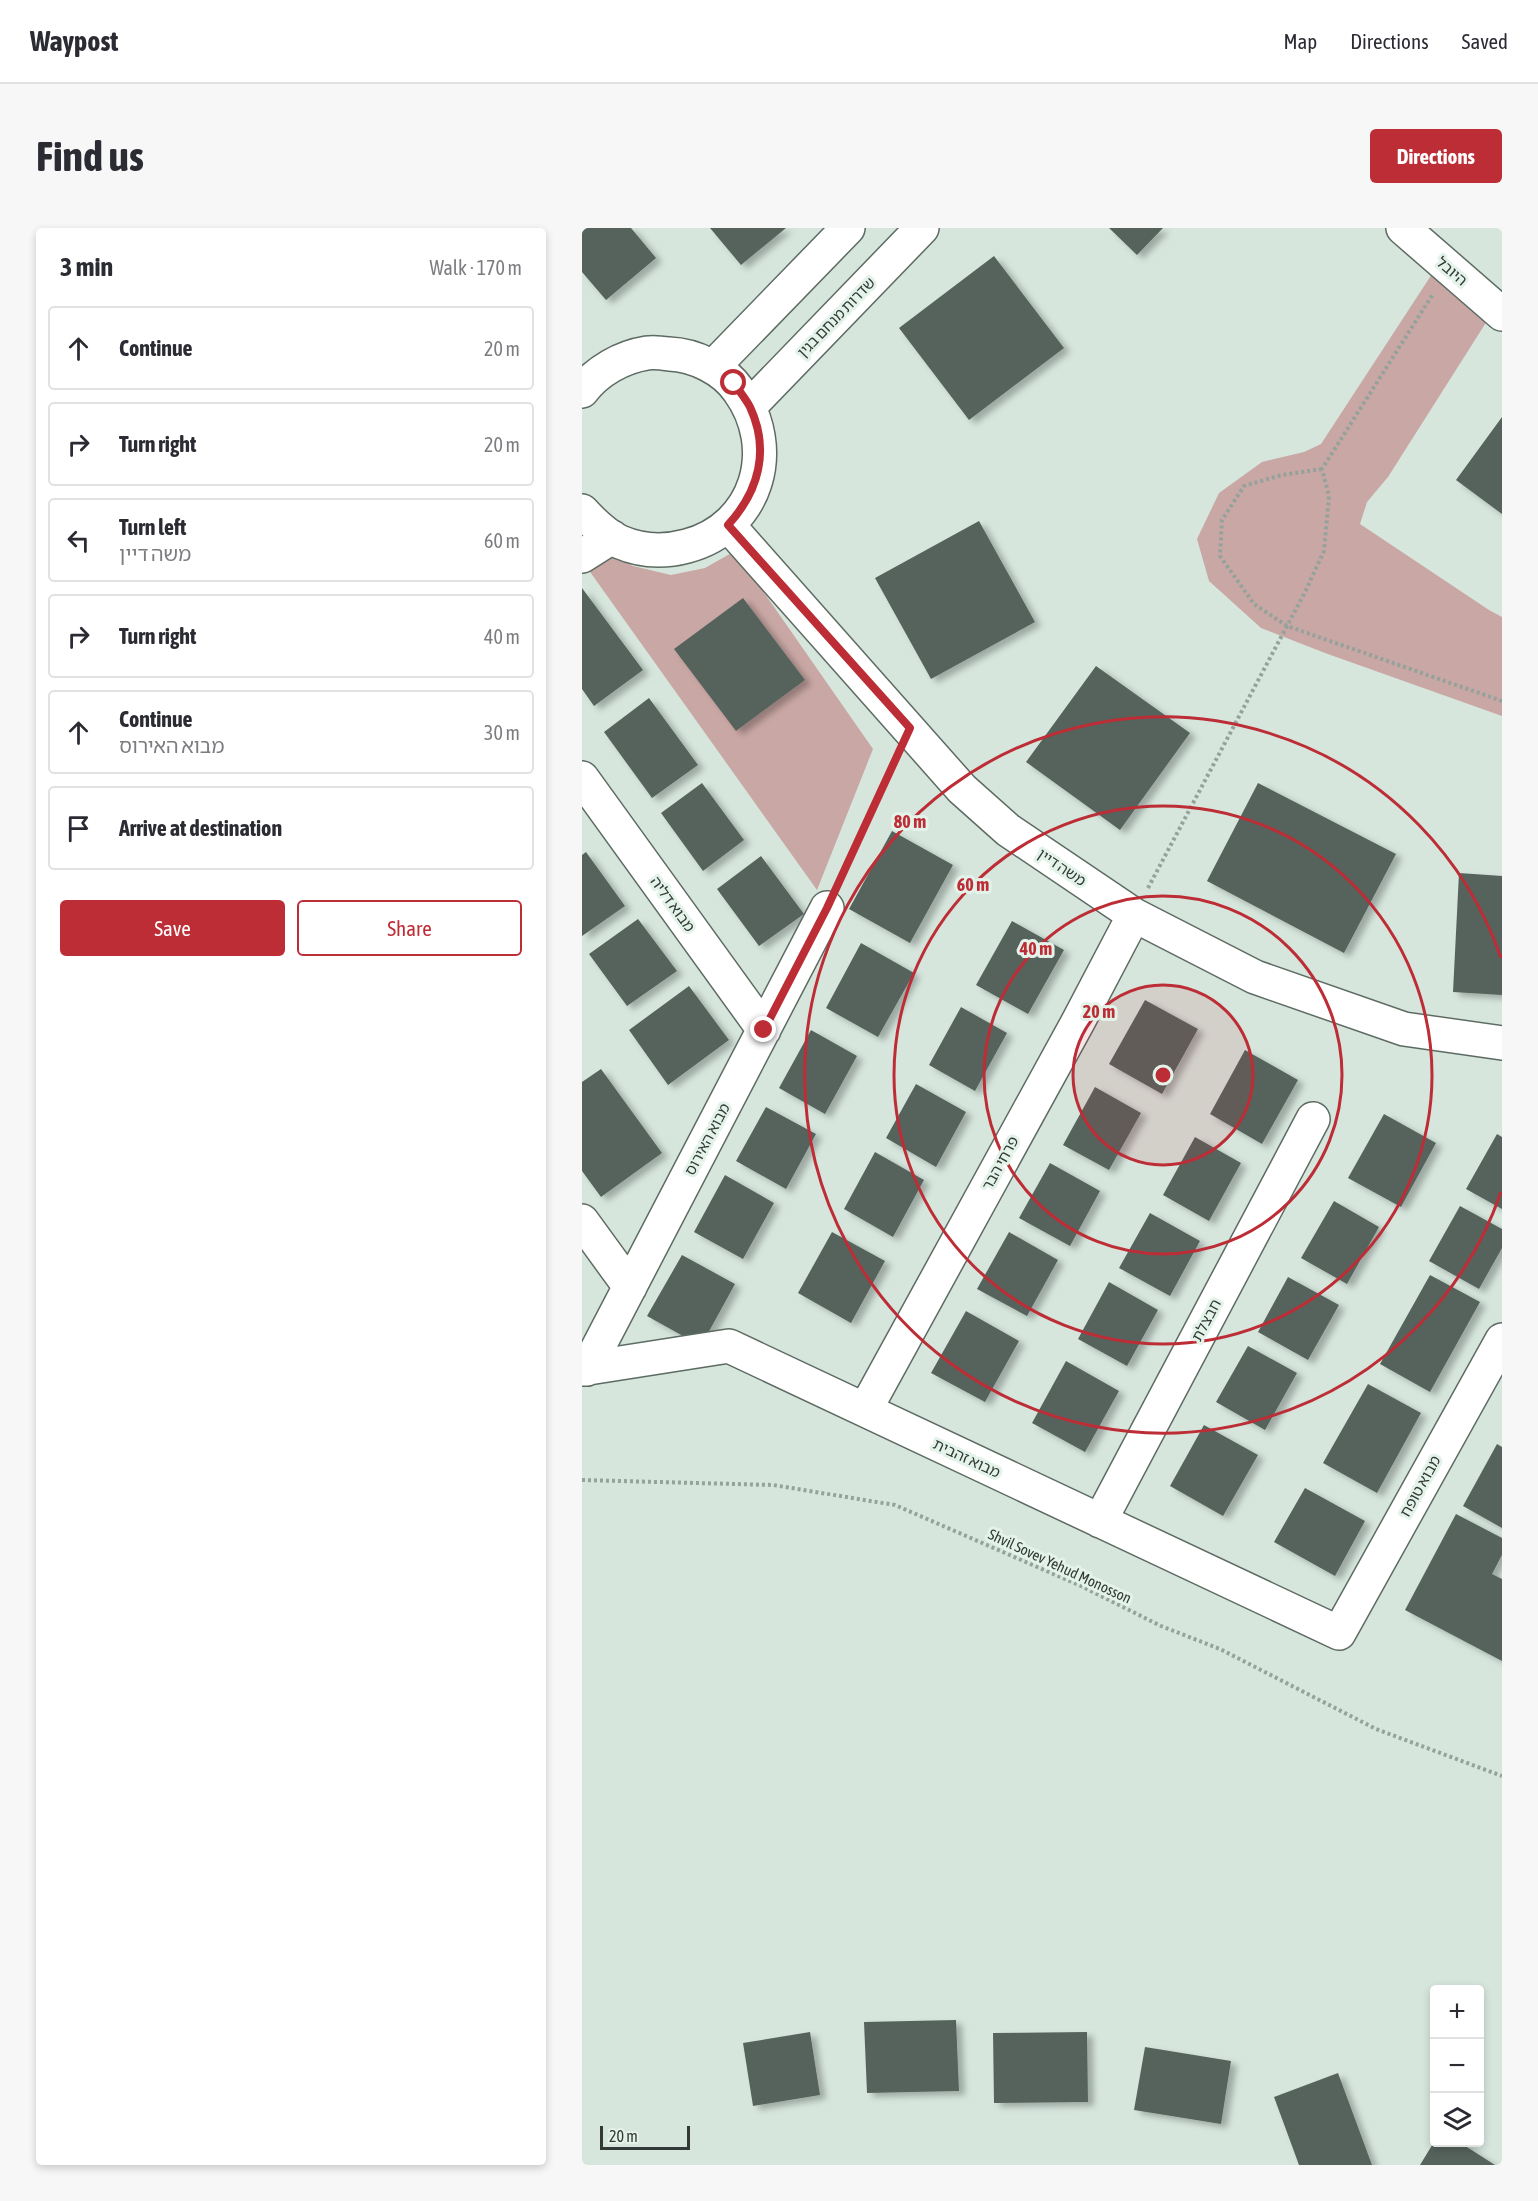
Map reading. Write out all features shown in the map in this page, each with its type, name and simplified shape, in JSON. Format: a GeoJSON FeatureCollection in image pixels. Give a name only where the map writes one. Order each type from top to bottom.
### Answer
{"type":"FeatureCollection","features":[{"type":"Feature","properties":{"kind":"street"},"geometry":{"type":"LineString","coordinates":[[712,367],[848,228]]}},
{"type":"Feature","properties":{"kind":"street","name":"שדרות מנחם בגין"},"geometry":{"type":"LineString","coordinates":[[750,406],[922,228]]}},
{"type":"Feature","properties":{"kind":"street","name":"היובל"},"geometry":{"type":"LineString","coordinates":[[1403,228],[1502,314]]}},
{"type":"Feature","properties":{"kind":"street"},"geometry":{"type":"LineString","coordinates":[[582,511],[597,527],[620,542],[646,550],[673,550],[700,543],[728,525],[742,509],[755,485],[760,459],[759,432],[750,406],[734,383],[712,367],[681,354],[647,352],[615,363],[584,383]]}},
{"type":"Feature","properties":{"kind":"street","name":"משה דיין"},"geometry":{"type":"LineString","coordinates":[[728,525],[962,789],[1008,830],[1134,915],[1255,977],[1404,1029],[1502,1043]]}},
{"type":"Feature","properties":{"kind":"street"},"geometry":{"type":"LineString","coordinates":[[582,556],[612,537]]}},
{"type":"Feature","properties":{"kind":"street","name":"מבוא דליה"},"geometry":{"type":"LineString","coordinates":[[582,778],[764,1030]]}},
{"type":"Feature","properties":{"kind":"street","name":"מבוא האירוס"},"geometry":{"type":"LineString","coordinates":[[585,1369],[827,908]]}},
{"type":"Feature","properties":{"kind":"street","name":"פרחי הבר"},"geometry":{"type":"LineString","coordinates":[[865,1410],[1134,915]]}},
{"type":"Feature","properties":{"kind":"street","name":"חבצלת"},"geometry":{"type":"LineString","coordinates":[[1100,1521],[1313,1119]]}},
{"type":"Feature","properties":{"kind":"street"},"geometry":{"type":"LineString","coordinates":[[582,1221],[630,1287]]}},
{"type":"Feature","properties":{"kind":"street","name":"מבוא טופח"},"geometry":{"type":"LineString","coordinates":[[1339,1633],[1502,1340]]}},
{"type":"Feature","properties":{"kind":"street","name":"מבוא זהבית"},"geometry":{"type":"LineString","coordinates":[[585,1369],[729,1346],[1339,1633]]}},
{"type":"Feature","properties":{"kind":"path"},"geometry":{"type":"LineString","coordinates":[[1134,915],[1287,626],[1324,551],[1329,496],[1322,469],[1449,268]]}},
{"type":"Feature","properties":{"kind":"path"},"geometry":{"type":"LineString","coordinates":[[1322,469],[1282,475],[1244,486],[1222,520],[1220,556],[1254,604],[1287,626],[1502,701]]}},
{"type":"Feature","properties":{"kind":"path"},"geometry":{"type":"LineString","coordinates":[[827,908],[910,728]]}},
{"type":"Feature","properties":{"kind":"path","name":"Shvil Sovev Yehud Monosson"},"geometry":{"type":"LineString","coordinates":[[582,1480],[773,1485],[896,1505],[1081,1586],[1161,1626],[1220,1650],[1376,1729],[1502,1776]]}},
{"type":"Feature","properties":{"kind":"shaded area"},"geometry":{"type":"Polygon","coordinates":[[[1432,274],[1487,321],[1388,477],[1367,502],[1360,524],[1502,617],[1502,716],[1261,628],[1209,581],[1197,539],[1219,493],[1262,462],[1304,452],[1321,444],[1432,274]]]}},
{"type":"Feature","properties":{"kind":"shaded area"},"geometry":{"type":"Polygon","coordinates":[[[602,547],[633,566],[671,575],[705,568],[735,551],[873,749],[817,890],[583,562],[602,547]]]}},
{"type":"Feature","properties":{"kind":"building"},"geometry":{"type":"Polygon","coordinates":[[[586,228],[631,228],[656,258],[606,300],[582,272],[582,232],[586,228]]]}},
{"type":"Feature","properties":{"kind":"building"},"geometry":{"type":"Polygon","coordinates":[[[710,228],[786,228],[741,265],[710,228]]]}},
{"type":"Feature","properties":{"kind":"building"},"geometry":{"type":"Polygon","coordinates":[[[1109,228],[1163,228],[1137,255],[1109,228]]]}},
{"type":"Feature","properties":{"kind":"building"},"geometry":{"type":"Polygon","coordinates":[[[994,256],[1064,348],[969,420],[899,328],[994,256]]]}},
{"type":"Feature","properties":{"kind":"building"},"geometry":{"type":"Polygon","coordinates":[[[1502,417],[1502,514],[1456,480],[1502,417]]]}},
{"type":"Feature","properties":{"kind":"building"},"geometry":{"type":"Polygon","coordinates":[[[979,521],[1035,622],[931,679],[875,578],[979,521]]]}},
{"type":"Feature","properties":{"kind":"building"},"geometry":{"type":"Polygon","coordinates":[[[582,588],[643,670],[594,706],[582,689],[582,588]]]}},
{"type":"Feature","properties":{"kind":"building"},"geometry":{"type":"Polygon","coordinates":[[[743,598],[805,680],[736,731],[674,649],[743,598]]]}},
{"type":"Feature","properties":{"kind":"building"},"geometry":{"type":"Polygon","coordinates":[[[1096,666],[1190,733],[1120,830],[1026,762],[1096,666]]]}},
{"type":"Feature","properties":{"kind":"building"},"geometry":{"type":"Polygon","coordinates":[[[649,698],[698,765],[652,798],[604,732],[649,698]]]}},
{"type":"Feature","properties":{"kind":"building"},"geometry":{"type":"Polygon","coordinates":[[[702,783],[744,840],[703,871],[661,813],[702,783]]]}},
{"type":"Feature","properties":{"kind":"building"},"geometry":{"type":"Polygon","coordinates":[[[1258,783],[1396,854],[1344,953],[1207,881],[1258,783]]]}},
{"type":"Feature","properties":{"kind":"building"},"geometry":{"type":"Polygon","coordinates":[[[892,831],[953,865],[910,943],[849,909],[892,831]]]}},
{"type":"Feature","properties":{"kind":"building"},"geometry":{"type":"Polygon","coordinates":[[[586,852],[625,906],[582,936],[582,855],[586,852]]]}},
{"type":"Feature","properties":{"kind":"building"},"geometry":{"type":"Polygon","coordinates":[[[761,856],[804,914],[759,946],[717,889],[761,856]]]}},
{"type":"Feature","properties":{"kind":"building"},"geometry":{"type":"Polygon","coordinates":[[[1459,873],[1502,876],[1502,995],[1453,992],[1459,873]]]}},
{"type":"Feature","properties":{"kind":"building"},"geometry":{"type":"Polygon","coordinates":[[[638,919],[677,971],[627,1006],[589,954],[638,919]]]}},
{"type":"Feature","properties":{"kind":"building"},"geometry":{"type":"Polygon","coordinates":[[[1012,921],[1064,950],[1028,1014],[976,985],[1012,921]]]}},
{"type":"Feature","properties":{"kind":"building"},"geometry":{"type":"Polygon","coordinates":[[[861,943],[914,973],[878,1037],[826,1008],[861,943]]]}},
{"type":"Feature","properties":{"kind":"building"},"geometry":{"type":"Polygon","coordinates":[[[689,986],[729,1040],[668,1085],[629,1030],[689,986]]]}},
{"type":"Feature","properties":{"kind":"building"},"geometry":{"type":"Polygon","coordinates":[[[1145,1000],[1198,1029],[1162,1094],[1109,1064],[1145,1000]]]}},
{"type":"Feature","properties":{"kind":"building"},"geometry":{"type":"Polygon","coordinates":[[[961,1007],[1007,1033],[975,1091],[929,1065],[961,1007]]]}},
{"type":"Feature","properties":{"kind":"building"},"geometry":{"type":"Polygon","coordinates":[[[811,1030],[857,1056],[825,1114],[779,1088],[811,1030]]]}},
{"type":"Feature","properties":{"kind":"building"},"geometry":{"type":"Polygon","coordinates":[[[1245,1050],[1298,1080],[1262,1144],[1210,1114],[1245,1050]]]}},
{"type":"Feature","properties":{"kind":"building"},"geometry":{"type":"Polygon","coordinates":[[[601,1069],[662,1153],[601,1197],[582,1171],[582,1082],[601,1069]]]}},
{"type":"Feature","properties":{"kind":"building"},"geometry":{"type":"Polygon","coordinates":[[[916,1084],[966,1112],[936,1167],[886,1138],[916,1084]]]}},
{"type":"Feature","properties":{"kind":"building"},"geometry":{"type":"Polygon","coordinates":[[[1095,1087],[1141,1113],[1109,1170],[1063,1145],[1095,1087]]]}},
{"type":"Feature","properties":{"kind":"building"},"geometry":{"type":"Polygon","coordinates":[[[766,1107],[816,1134],[786,1189],[736,1161],[766,1107]]]}},
{"type":"Feature","properties":{"kind":"building"},"geometry":{"type":"Polygon","coordinates":[[[1384,1114],[1436,1143],[1401,1207],[1348,1178],[1384,1114]]]}},
{"type":"Feature","properties":{"kind":"building"},"geometry":{"type":"Polygon","coordinates":[[[1497,1134],[1502,1137],[1502,1209],[1466,1189],[1497,1134]]]}},
{"type":"Feature","properties":{"kind":"building"},"geometry":{"type":"Polygon","coordinates":[[[1195,1137],[1241,1163],[1209,1221],[1163,1195],[1195,1137]]]}},
{"type":"Feature","properties":{"kind":"building"},"geometry":{"type":"Polygon","coordinates":[[[875,1152],[924,1180],[893,1237],[844,1209],[875,1152]]]}},
{"type":"Feature","properties":{"kind":"building"},"geometry":{"type":"Polygon","coordinates":[[[1050,1163],[1100,1191],[1070,1246],[1019,1218],[1050,1163]]]}},
{"type":"Feature","properties":{"kind":"building"},"geometry":{"type":"Polygon","coordinates":[[[725,1175],[774,1203],[743,1259],[694,1232],[725,1175]]]}},
{"type":"Feature","properties":{"kind":"building"},"geometry":{"type":"Polygon","coordinates":[[[1334,1201],[1379,1227],[1347,1284],[1301,1258],[1334,1201]]]}},
{"type":"Feature","properties":{"kind":"building"},"geometry":{"type":"Polygon","coordinates":[[[1460,1206],[1502,1229],[1502,1248],[1479,1289],[1429,1261],[1460,1206]]]}},
{"type":"Feature","properties":{"kind":"building"},"geometry":{"type":"Polygon","coordinates":[[[1150,1213],[1200,1241],[1170,1296],[1119,1268],[1150,1213]]]}},
{"type":"Feature","properties":{"kind":"building"},"geometry":{"type":"Polygon","coordinates":[[[832,1232],[885,1261],[851,1323],[798,1293],[832,1232]]]}},
{"type":"Feature","properties":{"kind":"building"},"geometry":{"type":"Polygon","coordinates":[[[1009,1232],[1058,1260],[1027,1316],[977,1289],[1009,1232]]]}},
{"type":"Feature","properties":{"kind":"building"},"geometry":{"type":"Polygon","coordinates":[[[682,1255],[735,1284],[701,1346],[647,1316],[682,1255]]]}},
{"type":"Feature","properties":{"kind":"building"},"geometry":{"type":"Polygon","coordinates":[[[1430,1275],[1480,1302],[1430,1392],[1380,1364],[1430,1275]]]}},
{"type":"Feature","properties":{"kind":"building"},"geometry":{"type":"Polygon","coordinates":[[[1288,1277],[1339,1305],[1308,1360],[1258,1332],[1288,1277]]]}},
{"type":"Feature","properties":{"kind":"building"},"geometry":{"type":"Polygon","coordinates":[[[1109,1282],[1158,1310],[1127,1366],[1078,1339],[1109,1282]]]}},
{"type":"Feature","properties":{"kind":"building"},"geometry":{"type":"Polygon","coordinates":[[[966,1311],[1019,1341],[985,1402],[931,1373],[966,1311]]]}},
{"type":"Feature","properties":{"kind":"building"},"geometry":{"type":"Polygon","coordinates":[[[1248,1346],[1297,1373],[1265,1430],[1216,1402],[1248,1346]]]}},
{"type":"Feature","properties":{"kind":"building"},"geometry":{"type":"Polygon","coordinates":[[[1066,1361],[1119,1391],[1085,1452],[1032,1423],[1066,1361]]]}},
{"type":"Feature","properties":{"kind":"building"},"geometry":{"type":"Polygon","coordinates":[[[1368,1384],[1421,1413],[1377,1493],[1323,1463],[1368,1384]]]}},
{"type":"Feature","properties":{"kind":"building"},"geometry":{"type":"Polygon","coordinates":[[[1204,1425],[1258,1455],[1223,1516],[1170,1486],[1204,1425]]]}},
{"type":"Feature","properties":{"kind":"building"},"geometry":{"type":"Polygon","coordinates":[[[1497,1444],[1502,1447],[1502,1528],[1463,1506],[1497,1444]]]}},
{"type":"Feature","properties":{"kind":"building"},"geometry":{"type":"Polygon","coordinates":[[[1305,1488],[1365,1521],[1335,1576],[1274,1542],[1305,1488]]]}},
{"type":"Feature","properties":{"kind":"building"},"geometry":{"type":"Polygon","coordinates":[[[1456,1514],[1502,1538],[1502,1555],[1492,1574],[1502,1579],[1502,1661],[1405,1610],[1456,1514]]]}},
{"type":"Feature","properties":{"kind":"building"},"geometry":{"type":"Polygon","coordinates":[[[956,2020],[959,2091],[867,2093],[864,2022],[956,2020]]]}},
{"type":"Feature","properties":{"kind":"building"},"geometry":{"type":"Polygon","coordinates":[[[810,2032],[820,2095],[753,2106],[743,2043],[810,2032]]]}},
{"type":"Feature","properties":{"kind":"building"},"geometry":{"type":"Polygon","coordinates":[[[1087,2032],[1088,2102],[994,2103],[993,2033],[1087,2032]]]}},
{"type":"Feature","properties":{"kind":"building"},"geometry":{"type":"Polygon","coordinates":[[[1145,2047],[1231,2061],[1221,2124],[1134,2110],[1145,2047]]]}},
{"type":"Feature","properties":{"kind":"building"},"geometry":{"type":"Polygon","coordinates":[[[1338,2073],[1372,2165],[1299,2165],[1274,2097],[1338,2073]]]}},
{"type":"Feature","properties":{"kind":"building"},"geometry":{"type":"Polygon","coordinates":[[[1431,2147],[1467,2147],[1495,2165],[1420,2165],[1431,2147]]]}},
{"type":"Feature","properties":{"kind":"route"},"geometry":{"type":"LineString","coordinates":[[734,383],[750,406],[759,432],[760,459],[755,485],[742,509],[728,525],[910,728],[827,908],[764,1030]]}}]}
